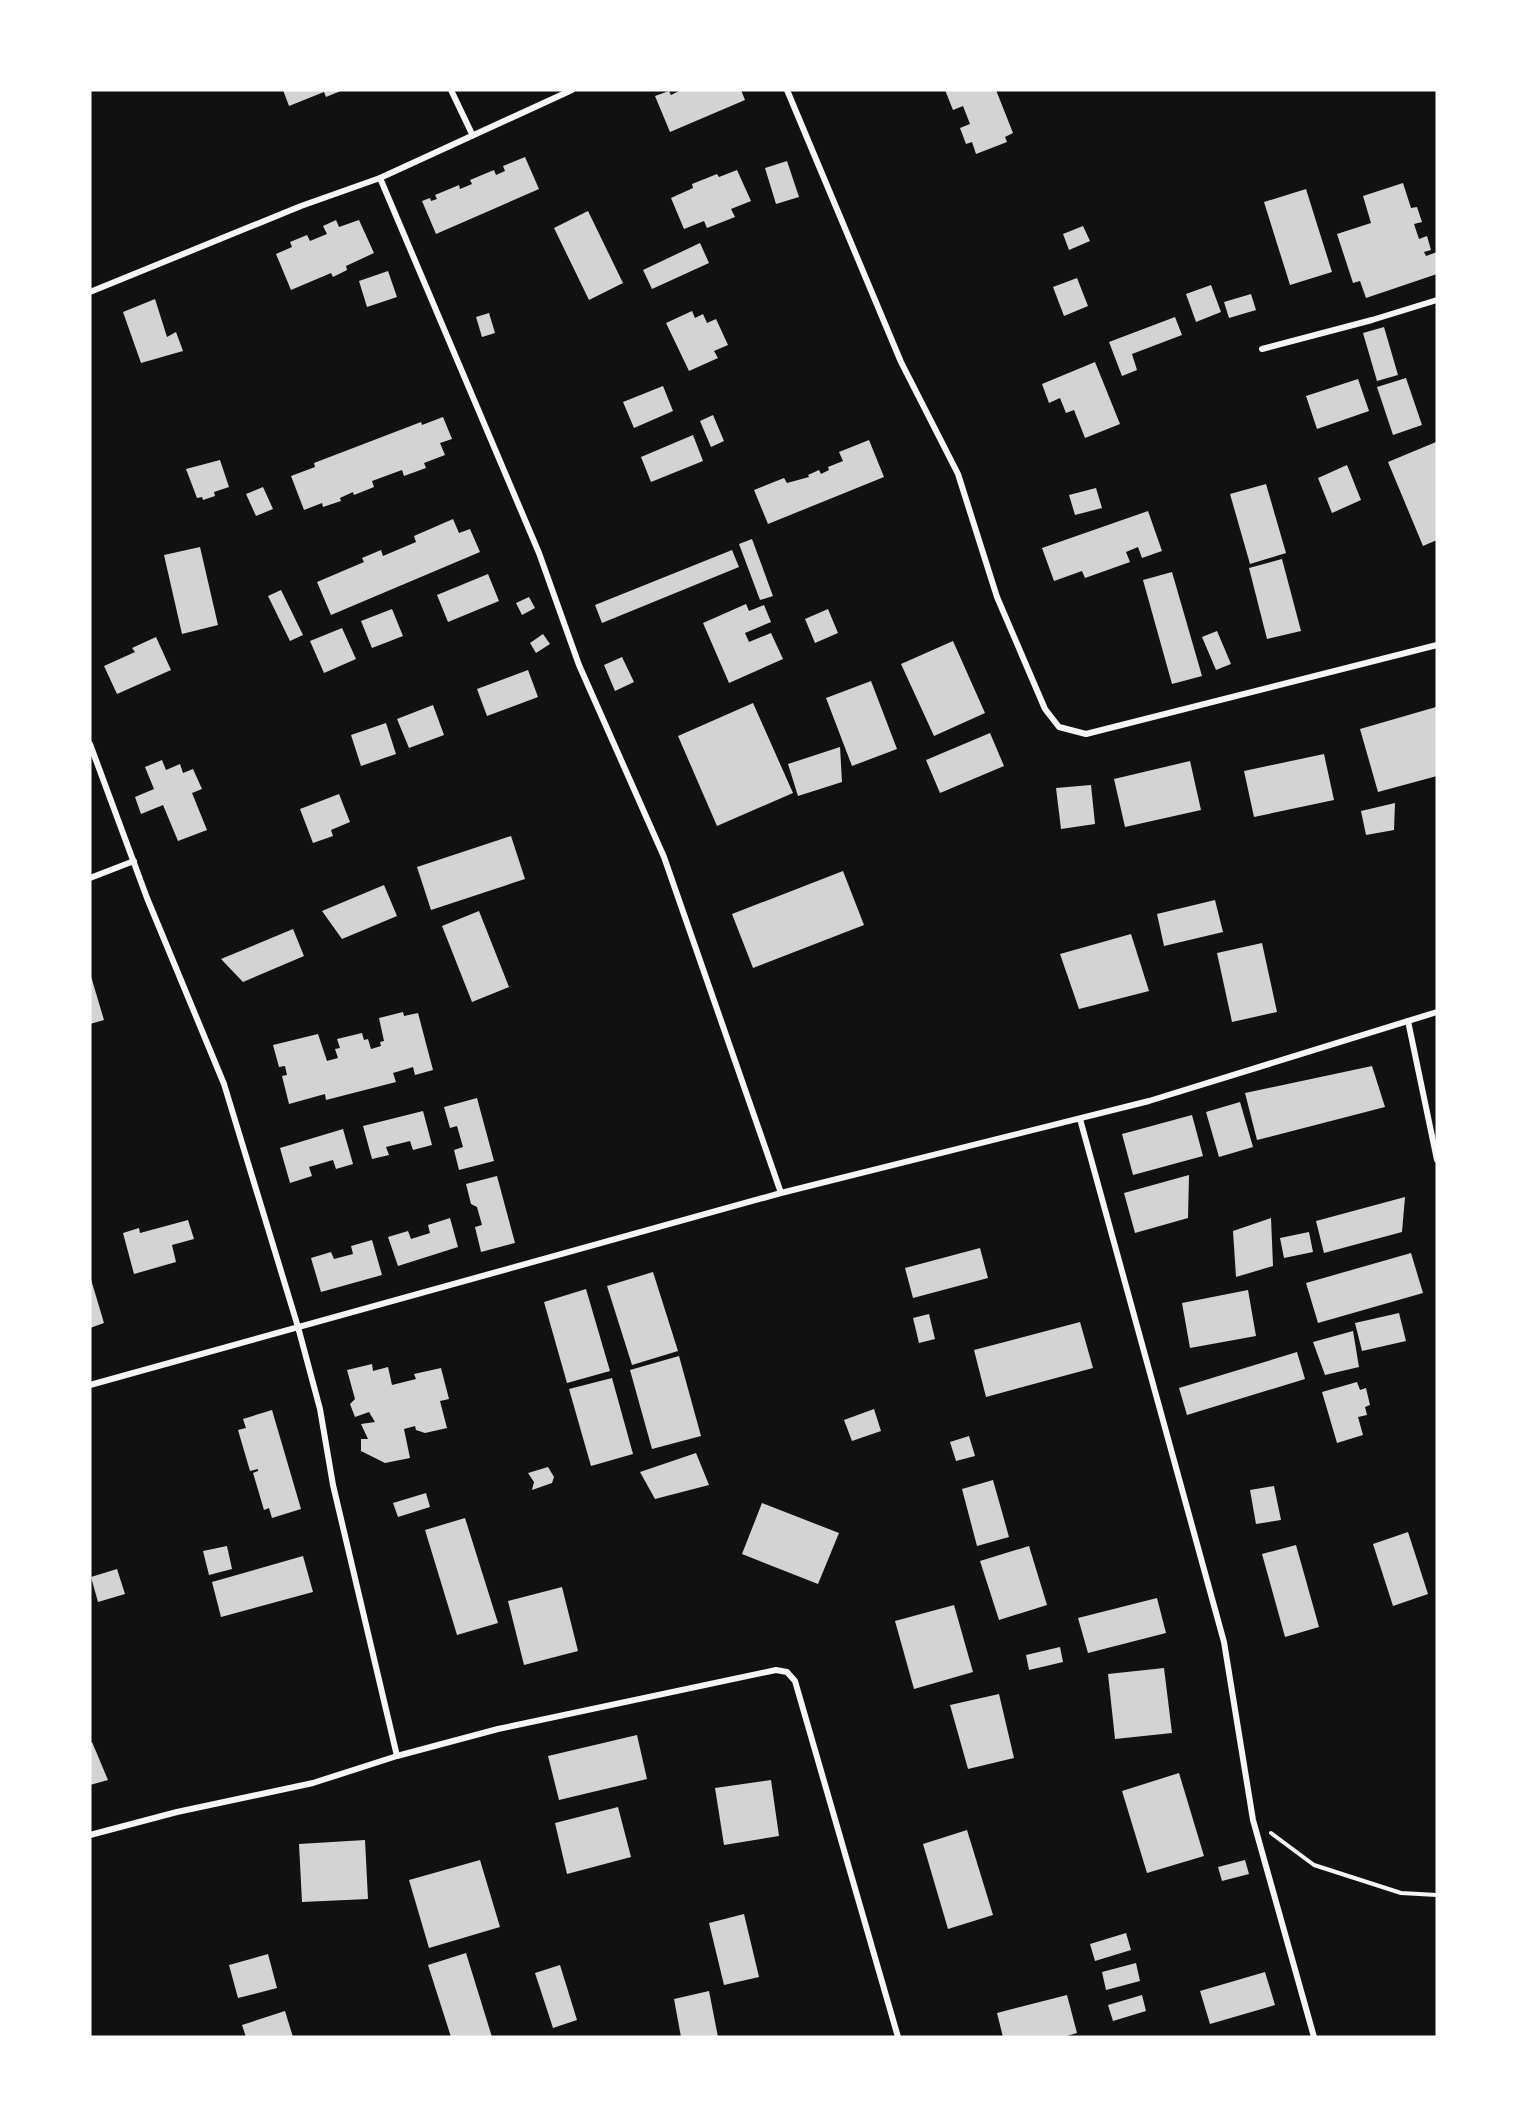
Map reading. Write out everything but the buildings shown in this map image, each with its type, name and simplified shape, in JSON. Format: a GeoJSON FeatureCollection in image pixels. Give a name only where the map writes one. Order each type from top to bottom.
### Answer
{"type":"FeatureCollection","features":[{"type":"Feature","properties":{"kind":"street"},"geometry":{"type":"LineString","coordinates":[[451,90],[472,134]]}},
{"type":"Feature","properties":{"kind":"street"},"geometry":{"type":"LineString","coordinates":[[90,292],[301,206],[380,178],[572,90]]}},
{"type":"Feature","properties":{"kind":"street"},"geometry":{"type":"LineString","coordinates":[[787,90],[901,362],[958,474],[997,597],[1045,709],[1059,728],[1086,734],[1437,645]]}},
{"type":"Feature","properties":{"kind":"street"},"geometry":{"type":"LineString","coordinates":[[380,178],[539,553],[579,665],[664,857],[781,1193]]}},
{"type":"Feature","properties":{"kind":"street"},"geometry":{"type":"LineString","coordinates":[[1262,349],[1437,300]]}},
{"type":"Feature","properties":{"kind":"street"},"geometry":{"type":"LineString","coordinates":[[90,744],[147,898],[224,1084],[298,1327],[320,1409],[333,1485],[397,1756]]}},
{"type":"Feature","properties":{"kind":"street"},"geometry":{"type":"LineString","coordinates":[[90,878],[134,861]]}},
{"type":"Feature","properties":{"kind":"street"},"geometry":{"type":"LineString","coordinates":[[90,1385],[781,1193],[1080,1119],[1437,1012]]}},
{"type":"Feature","properties":{"kind":"street"},"geometry":{"type":"LineString","coordinates":[[1408,1021],[1437,1160]]}},
{"type":"Feature","properties":{"kind":"street"},"geometry":{"type":"LineString","coordinates":[[1080,1119],[1224,1642],[1253,1820],[1314,2037]]}},
{"type":"Feature","properties":{"kind":"street"},"geometry":{"type":"LineString","coordinates":[[90,1835],[177,1812],[313,1783],[397,1756],[498,1729],[776,1670],[787,1672],[795,1681],[898,2037]]}},
{"type":"Feature","properties":{"kind":"path"},"geometry":{"type":"LineString","coordinates":[[1253,1820],[1314,1865],[1360,1882],[1401,1893],[1437,1895]]}}]}
